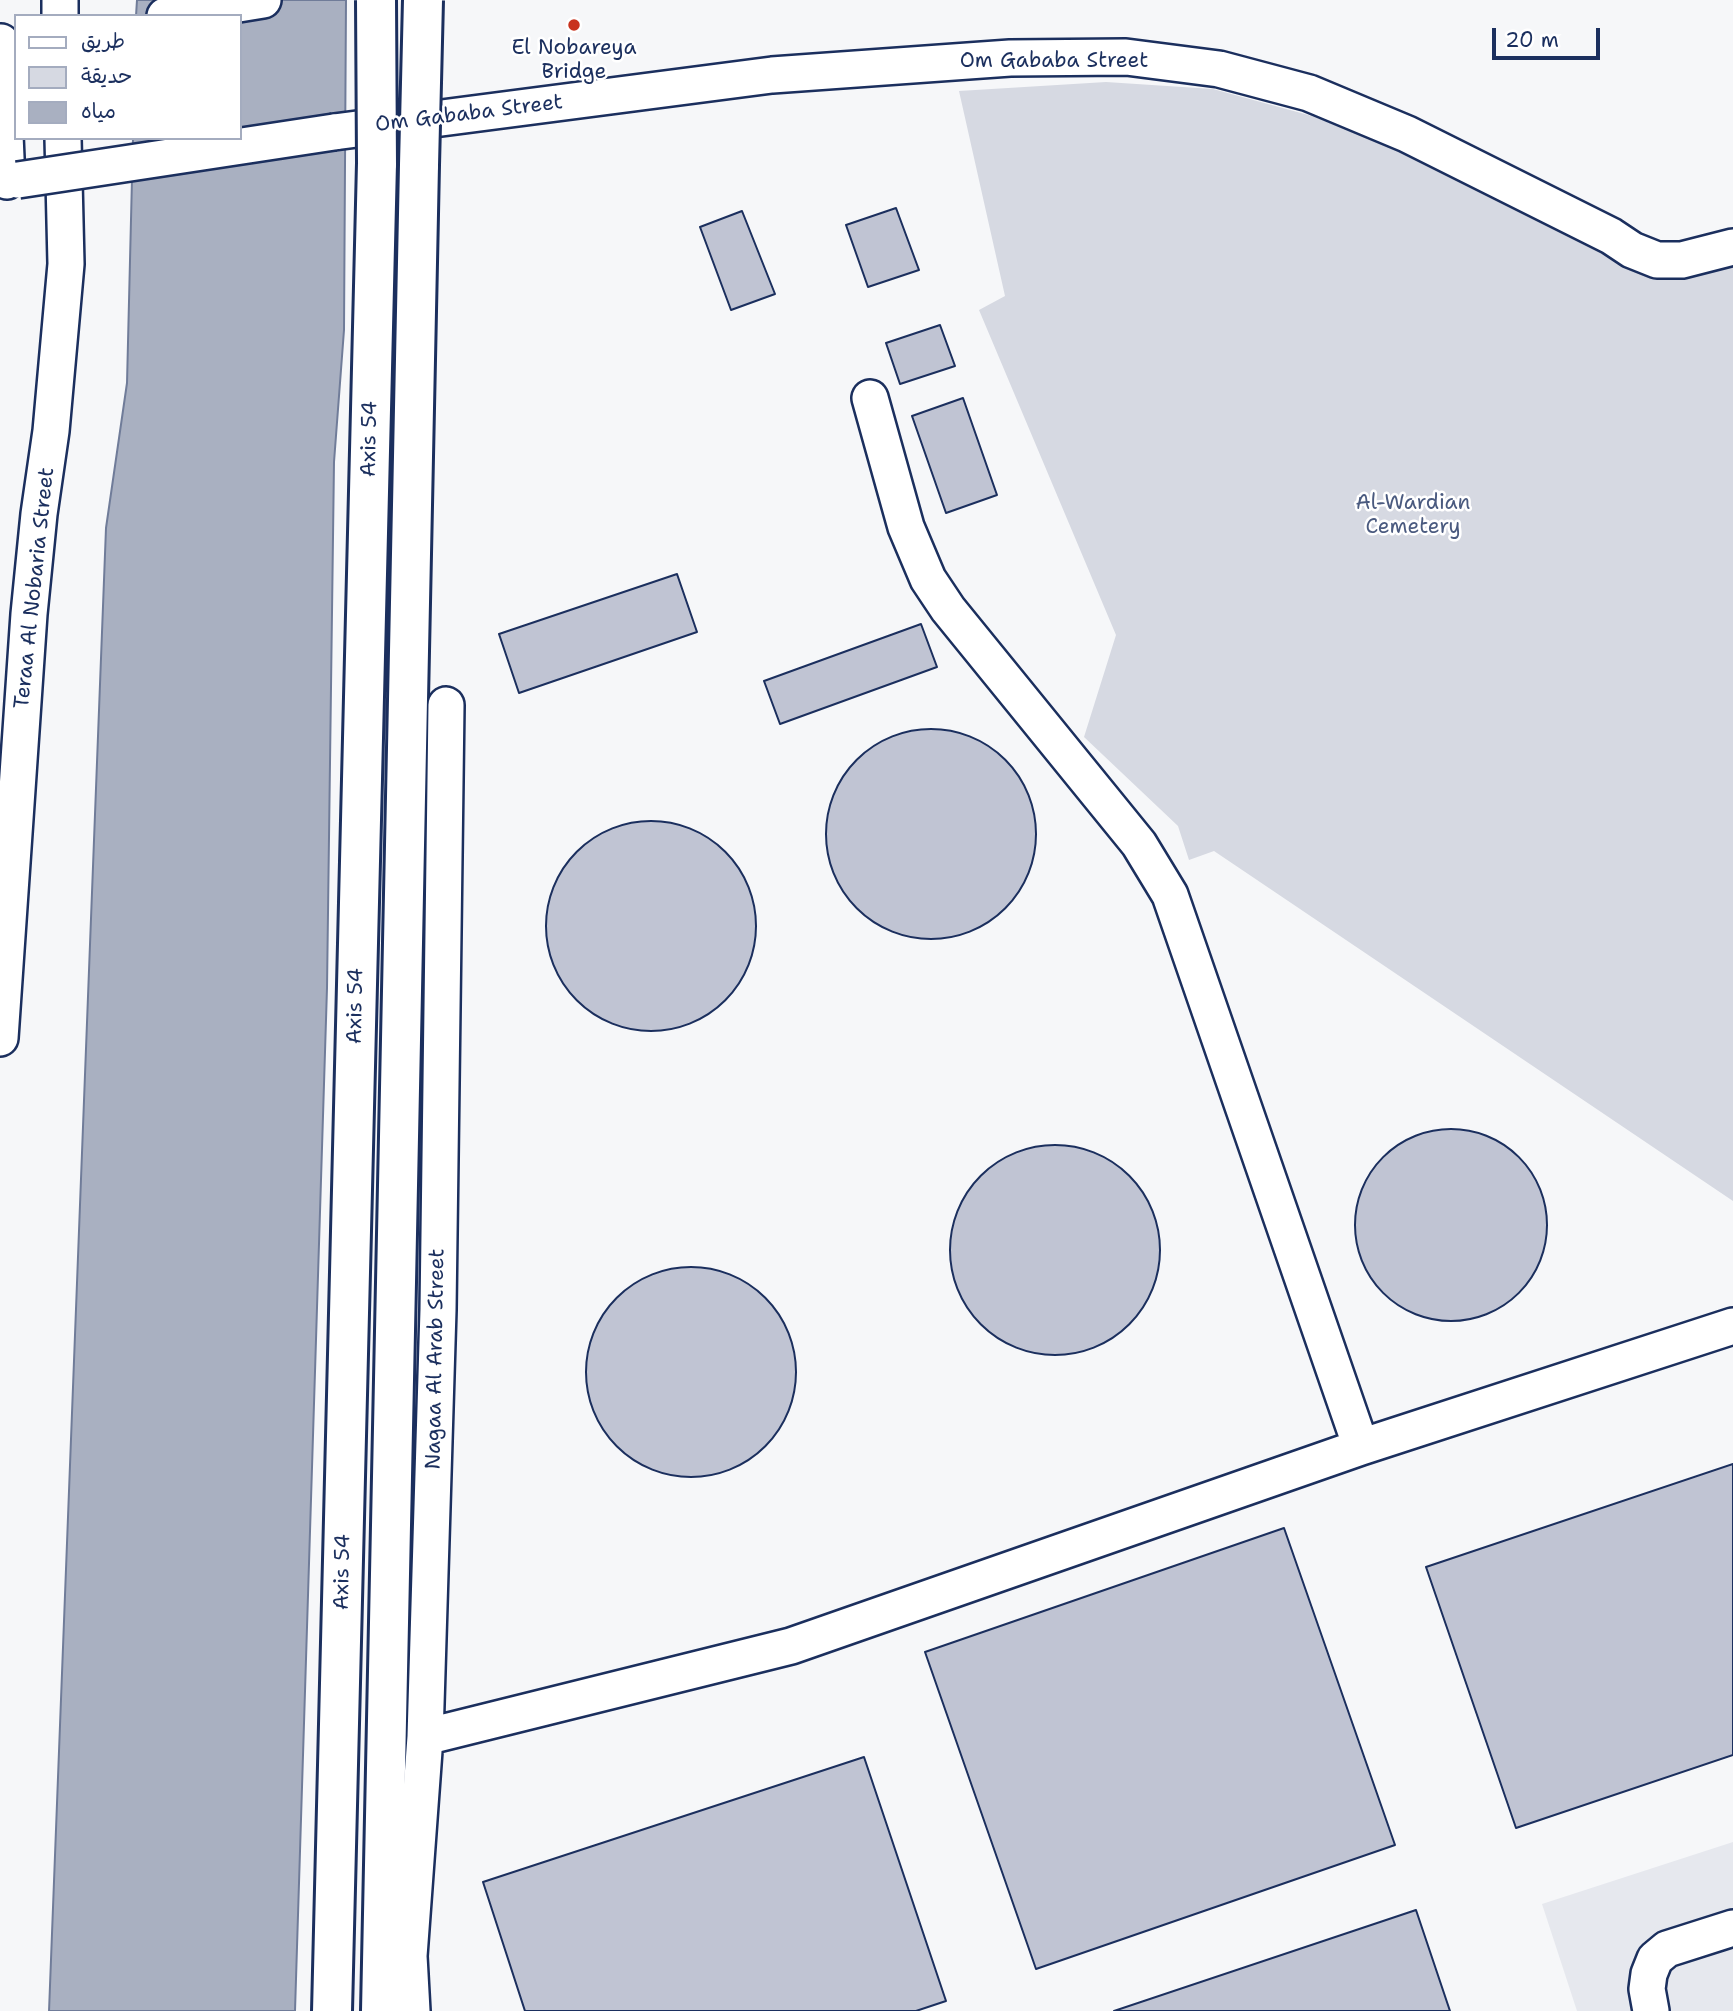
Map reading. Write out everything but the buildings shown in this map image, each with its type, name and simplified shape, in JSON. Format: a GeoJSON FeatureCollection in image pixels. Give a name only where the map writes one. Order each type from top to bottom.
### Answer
{"type":"FeatureCollection","features":[{"type":"Feature","properties":{"kind":"highway","name":"Axis 54"},"geometry":{"type":"LineString","coordinates":[[332,2011],[377,163],[376,0]]}},
{"type":"Feature","properties":{"kind":"highway","name":"Axis 54"},"geometry":{"type":"LineString","coordinates":[[382,2011],[423,0]]}},
{"type":"Feature","properties":{"kind":"street"},"geometry":{"type":"LineString","coordinates":[[177,14],[263,0]]}},
{"type":"Feature","properties":{"kind":"street"},"geometry":{"type":"LineString","coordinates":[[8,41],[9,181]]}},
{"type":"Feature","properties":{"kind":"street","name":"Om Gababa Street"},"geometry":{"type":"LineString","coordinates":[[9,181],[334,132],[772,75],[1010,58],[1126,57],[1219,69],[1310,93],[1407,134],[1611,236],[1632,250],[1657,260],[1682,260],[1733,247]]}},
{"type":"Feature","properties":{"kind":"street","name":"Teraa Al Nobaria Street"},"geometry":{"type":"LineString","coordinates":[[0,1038],[29,614],[51,431],[66,264],[63,140]]}},
{"type":"Feature","properties":{"kind":"street"},"geometry":{"type":"LineString","coordinates":[[870,398],[906,527],[928,579],[948,609],[1139,844],[1170,895],[1361,1447]]}},
{"type":"Feature","properties":{"kind":"street","name":"Nagaa Al Arab Street"},"geometry":{"type":"LineString","coordinates":[[412,2011],[409,1956],[425,1737],[439,1310],[446,705]]}},
{"type":"Feature","properties":{"kind":"street"},"geometry":{"type":"LineString","coordinates":[[425,1737],[791,1646],[1361,1447],[1733,1325]]}},
{"type":"Feature","properties":{"kind":"street"},"geometry":{"type":"LineString","coordinates":[[1651,2011],[1647,1989],[1655,1959],[1667,1949],[1733,1928]]}},
{"type":"Feature","properties":{"kind":"shaded area"},"geometry":{"type":"Polygon","coordinates":[[[1733,1842],[1733,2011],[1577,2011],[1542,1904],[1733,1842]]]}},
{"type":"Feature","properties":{"kind":"green space","name":"Al-Wardian Cemetery"},"geometry":{"type":"Polygon","coordinates":[[[1106,82],[1213,89],[1312,116],[1445,169],[1651,278],[1733,259],[1733,1201],[1214,851],[1189,860],[1178,826],[1084,737],[1116,635],[979,310],[1005,296],[959,91],[1106,82]]]}},
{"type":"Feature","properties":{"kind":"water"},"geometry":{"type":"Polygon","coordinates":[[[137,0],[346,0],[344,330],[334,462],[327,988],[295,2011],[49,2011],[106,528],[127,383],[133,140],[242,140],[242,14],[136,14],[137,0]]]}},
{"type":"Feature","properties":{"kind":"place","name":"El Nobareya Bridge"},"geometry":{"type":"Point","coordinates":[574,25]}}]}
